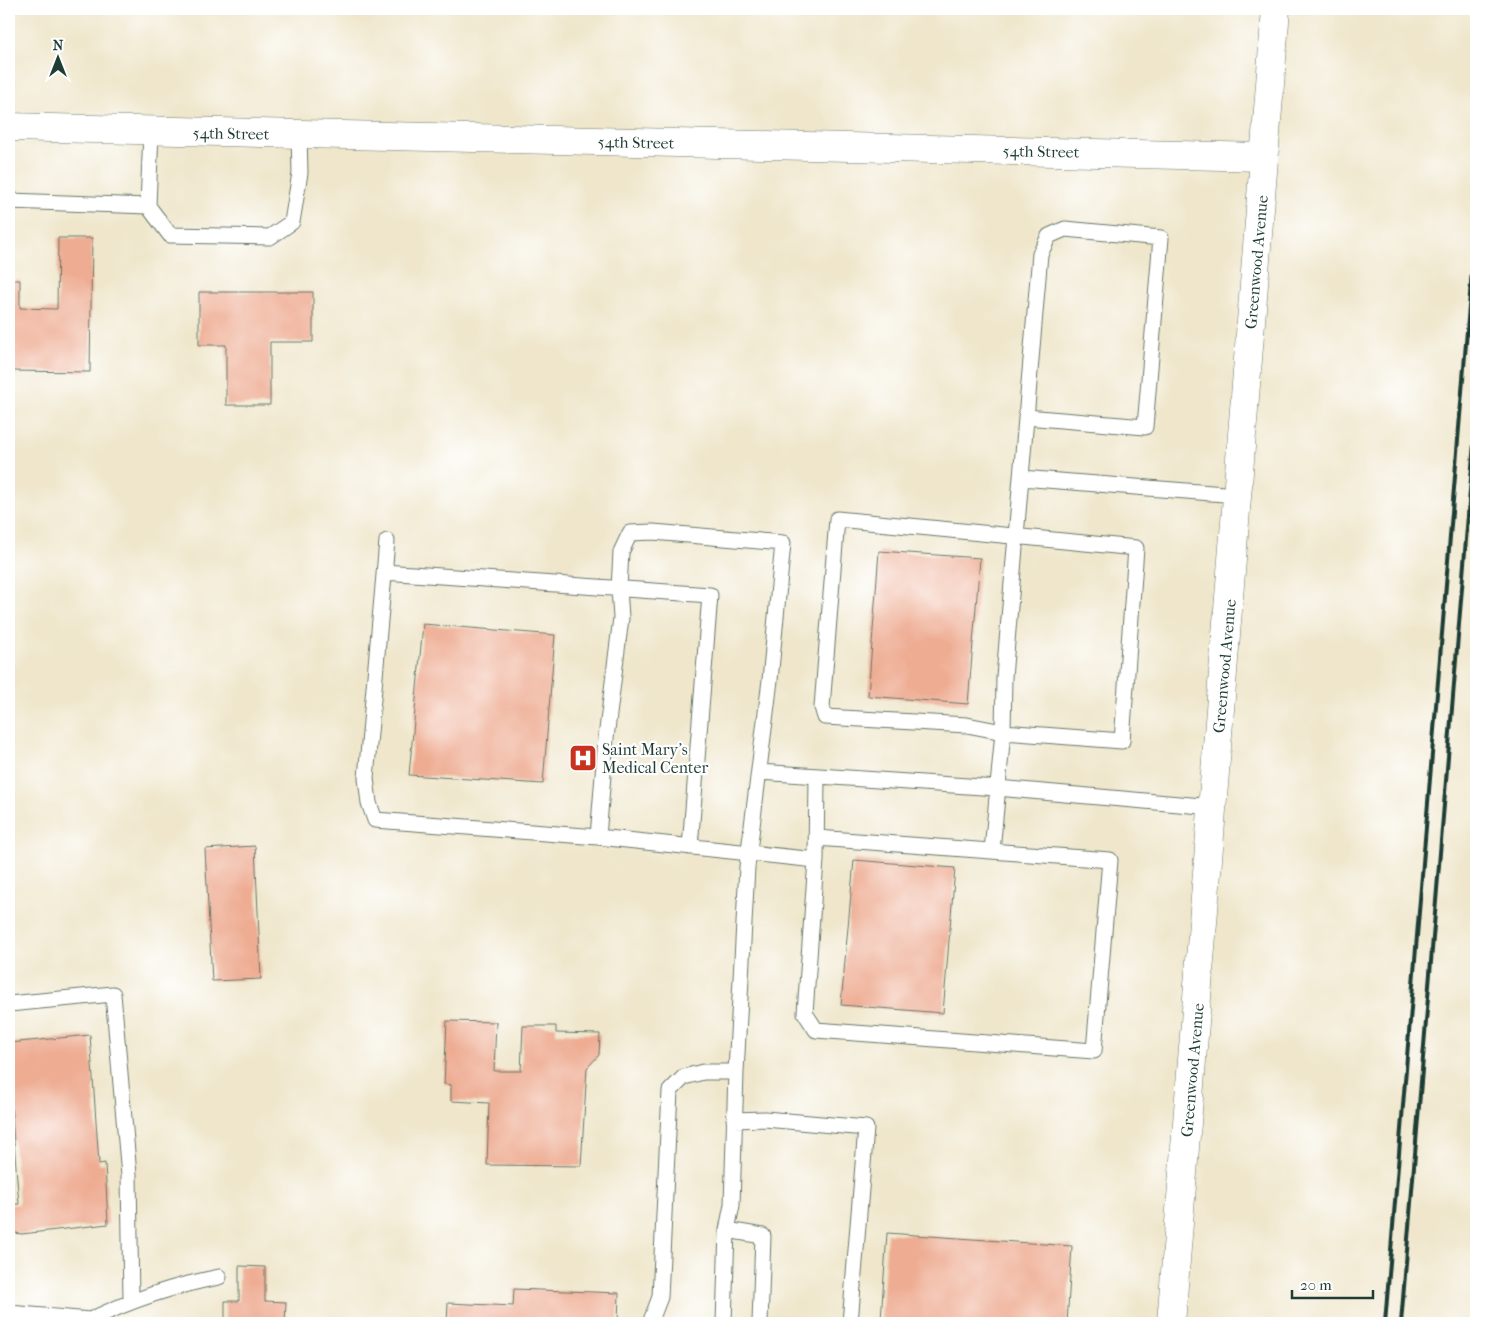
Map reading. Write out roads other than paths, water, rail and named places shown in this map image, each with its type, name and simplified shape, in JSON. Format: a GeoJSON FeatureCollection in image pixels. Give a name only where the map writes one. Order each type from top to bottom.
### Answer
{"type":"FeatureCollection","features":[{"type":"Feature","properties":{"kind":"main road","name":"Greenwood Avenue"},"geometry":{"type":"LineString","coordinates":[[1171,1323],[1276,9]]}},
{"type":"Feature","properties":{"kind":"main road","name":"54th Street"},"geometry":{"type":"LineString","coordinates":[[9,127],[1264,157]]}},
{"type":"Feature","properties":{"kind":"lane"},"geometry":{"type":"LineString","coordinates":[[151,131],[148,206],[170,235],[270,237],[292,222],[300,173],[299,134]]}},
{"type":"Feature","properties":{"kind":"lane"},"geometry":{"type":"LineString","coordinates":[[9,201],[148,206]]}},
{"type":"Feature","properties":{"kind":"lane"},"geometry":{"type":"LineString","coordinates":[[992,850],[1003,732],[1004,677],[1017,538],[1021,478],[1026,417],[1040,254],[1049,236],[1065,228],[1161,238],[1145,427],[1026,417]]}},
{"type":"Feature","properties":{"kind":"lane"},"geometry":{"type":"LineString","coordinates":[[1021,478],[1237,495]]}},
{"type":"Feature","properties":{"kind":"lane"},"geometry":{"type":"LineString","coordinates":[[837,519],[1017,538],[1136,548],[1122,741],[1003,732],[967,725],[825,717],[822,707],[837,519]]}},
{"type":"Feature","properties":{"kind":"lane"},"geometry":{"type":"LineString","coordinates":[[598,838],[606,738],[621,618],[619,588],[621,552],[630,534],[652,532],[783,543],[759,772],[748,852],[736,1072],[732,1205],[727,1230],[724,1323]]}},
{"type":"Feature","properties":{"kind":"lane"},"geometry":{"type":"LineString","coordinates":[[387,541],[366,778],[369,803],[375,820],[598,838],[816,860]]}},
{"type":"Feature","properties":{"kind":"lane"},"geometry":{"type":"LineString","coordinates":[[384,572],[710,595],[690,847]]}},
{"type":"Feature","properties":{"kind":"lane"},"geometry":{"type":"LineString","coordinates":[[759,772],[997,788],[1212,807]]}},
{"type":"Feature","properties":{"kind":"lane"},"geometry":{"type":"LineString","coordinates":[[816,838],[1110,860],[1094,1051],[816,1030],[805,1013],[816,860],[816,838],[817,777]]}},
{"type":"Feature","properties":{"kind":"lane"},"geometry":{"type":"LineString","coordinates":[[9,1004],[113,994],[129,1175],[131,1300]]}},
{"type":"Feature","properties":{"kind":"lane"},"geometry":{"type":"LineString","coordinates":[[650,1323],[660,1297],[670,1091],[684,1077],[694,1074],[703,1072],[736,1072]]}},
{"type":"Feature","properties":{"kind":"lane"},"geometry":{"type":"LineString","coordinates":[[734,1120],[766,1119],[866,1128],[850,1323]]}},
{"type":"Feature","properties":{"kind":"lane"},"geometry":{"type":"LineString","coordinates":[[727,1230],[764,1236],[760,1323]]}},
{"type":"Feature","properties":{"kind":"lane"},"geometry":{"type":"LineString","coordinates":[[9,1313],[90,1321],[131,1300],[193,1282],[219,1277]]}},
{"type":"Feature","properties":{"kind":"railway"},"geometry":{"type":"LineString","coordinates":[[1385,1323],[1476,222]]}},
{"type":"Feature","properties":{"kind":"railway"},"geometry":{"type":"LineString","coordinates":[[1401,1323],[1476,419]]}},
{"type":"Feature","properties":{"kind":"place","name":"Saint Mary's Medical Center"},"geometry":{"type":"Point","coordinates":[583,758]}}]}
